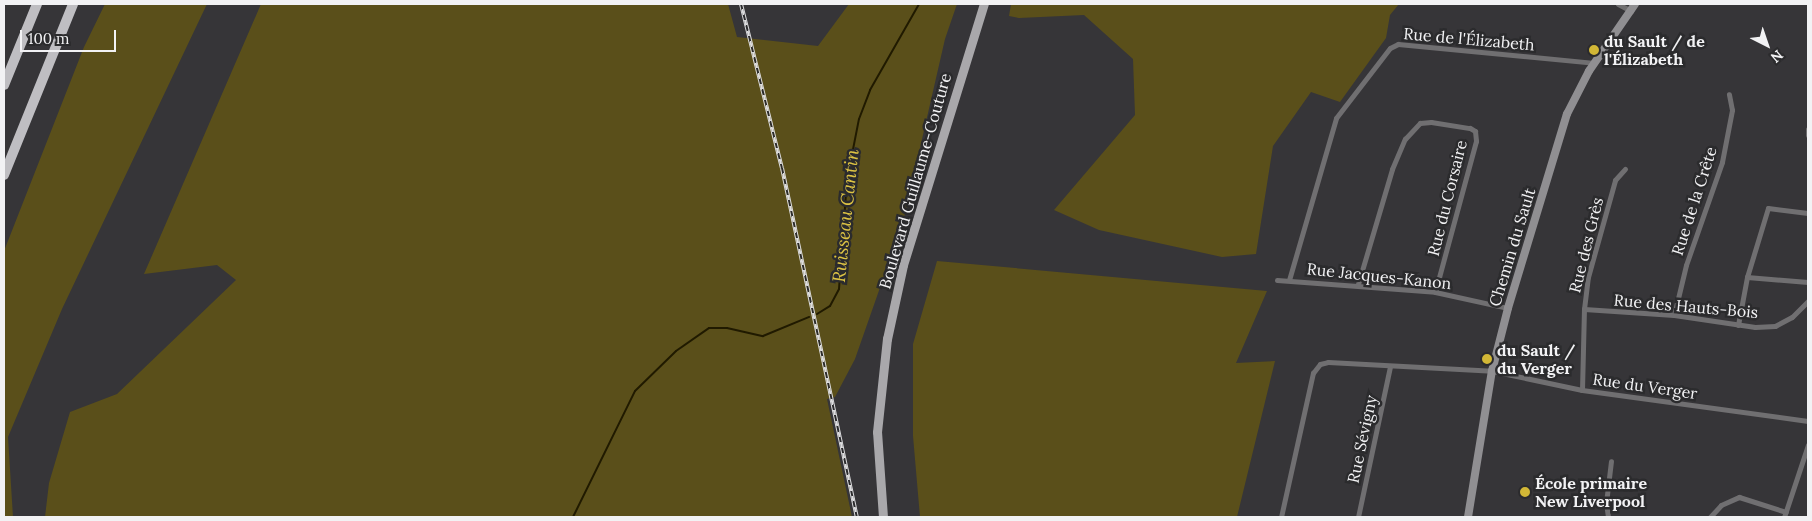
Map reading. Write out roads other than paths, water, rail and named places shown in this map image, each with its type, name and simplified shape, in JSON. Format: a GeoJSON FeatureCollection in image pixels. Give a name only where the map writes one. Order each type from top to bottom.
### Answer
{"type":"FeatureCollection","features":[{"type":"Feature","properties":{"kind":"highway"},"geometry":{"type":"LineString","coordinates":[[4,85],[37,4]]}},
{"type":"Feature","properties":{"kind":"highway"},"geometry":{"type":"LineString","coordinates":[[4,175],[73,4]]}},
{"type":"Feature","properties":{"kind":"main road","name":"Boulevard Guillaume-Couture"},"geometry":{"type":"LineString","coordinates":[[883,517],[877,432],[887,339],[903,266],[984,4]]}},
{"type":"Feature","properties":{"kind":"street"},"geometry":{"type":"LineString","coordinates":[[1618,4],[1633,7]]}},
{"type":"Feature","properties":{"kind":"street","name":"Chemin du Sault"},"geometry":{"type":"LineString","coordinates":[[1468,517],[1492,371],[1508,308],[1566,114],[1594,63],[1633,7]]}},
{"type":"Feature","properties":{"kind":"street","name":"Rue de l'Élizabeth"},"geometry":{"type":"LineString","coordinates":[[1289,280],[1336,118],[1390,48],[1398,44],[1594,63]]}},
{"type":"Feature","properties":{"kind":"street","name":"Rue de la Crête"},"geometry":{"type":"LineString","coordinates":[[1674,315],[1686,265],[1722,162],[1732,110],[1729,94]]}},
{"type":"Feature","properties":{"kind":"street","name":"Rue du Corsaire"},"geometry":{"type":"LineString","coordinates":[[1358,284],[1392,170],[1404,139],[1420,123],[1431,122],[1470,128],[1475,131],[1476,141],[1435,292]]}},
{"type":"Feature","properties":{"kind":"street"},"geometry":{"type":"LineString","coordinates":[[1808,129],[1808,135]]}},
{"type":"Feature","properties":{"kind":"street","name":"Rue des Grès"},"geometry":{"type":"LineString","coordinates":[[1582,390],[1584,309],[1596,244],[1616,180],[1625,169]]}},
{"type":"Feature","properties":{"kind":"street"},"geometry":{"type":"LineString","coordinates":[[1738,325],[1747,277],[1768,208],[1808,214]]}},
{"type":"Feature","properties":{"kind":"street"},"geometry":{"type":"LineString","coordinates":[[1747,277],[1808,282]]}},
{"type":"Feature","properties":{"kind":"street","name":"Rue Jacques-Kanon"},"geometry":{"type":"LineString","coordinates":[[1277,280],[1358,284],[1435,292],[1508,308]]}},
{"type":"Feature","properties":{"kind":"street","name":"Rue des Hauts-Bois"},"geometry":{"type":"LineString","coordinates":[[1584,309],[1674,315],[1738,325],[1775,326],[1792,317],[1808,301]]}},
{"type":"Feature","properties":{"kind":"street","name":"Rue du Verger"},"geometry":{"type":"LineString","coordinates":[[1281,517],[1313,373],[1320,364],[1328,362],[1492,371],[1582,390],[1808,421]]}},
{"type":"Feature","properties":{"kind":"street","name":"Rue Sévigny"},"geometry":{"type":"LineString","coordinates":[[1358,517],[1390,366]]}},
{"type":"Feature","properties":{"kind":"street"},"geometry":{"type":"LineString","coordinates":[[1710,517],[1721,505],[1739,497],[1785,515],[1808,445]]}},
{"type":"Feature","properties":{"kind":"street"},"geometry":{"type":"LineString","coordinates":[[1608,517],[1606,503],[1611,461]]}},
{"type":"Feature","properties":{"kind":"waterway","name":"Ruisseau Cantin"},"geometry":{"type":"LineString","coordinates":[[817,314],[830,306],[839,289],[847,180],[859,119],[870,90],[919,4]]}},
{"type":"Feature","properties":{"kind":"waterway","name":"Ruisseau Cantin"},"geometry":{"type":"LineString","coordinates":[[573,517],[635,391],[676,351],[709,328],[727,328],[763,336],[809,317]]}},
{"type":"Feature","properties":{"kind":"railway"},"geometry":{"type":"LineString","coordinates":[[741,4],[782,168],[857,517]]}},
{"type":"Feature","properties":{"kind":"place","name":"du Sault / de l'Élizabeth"},"geometry":{"type":"Point","coordinates":[1594,50]}},
{"type":"Feature","properties":{"kind":"place","name":"du Sault / du Verger"},"geometry":{"type":"Point","coordinates":[1487,359]}},
{"type":"Feature","properties":{"kind":"place","name":"École primaire New Liverpool"},"geometry":{"type":"Point","coordinates":[1525,492]}}]}
